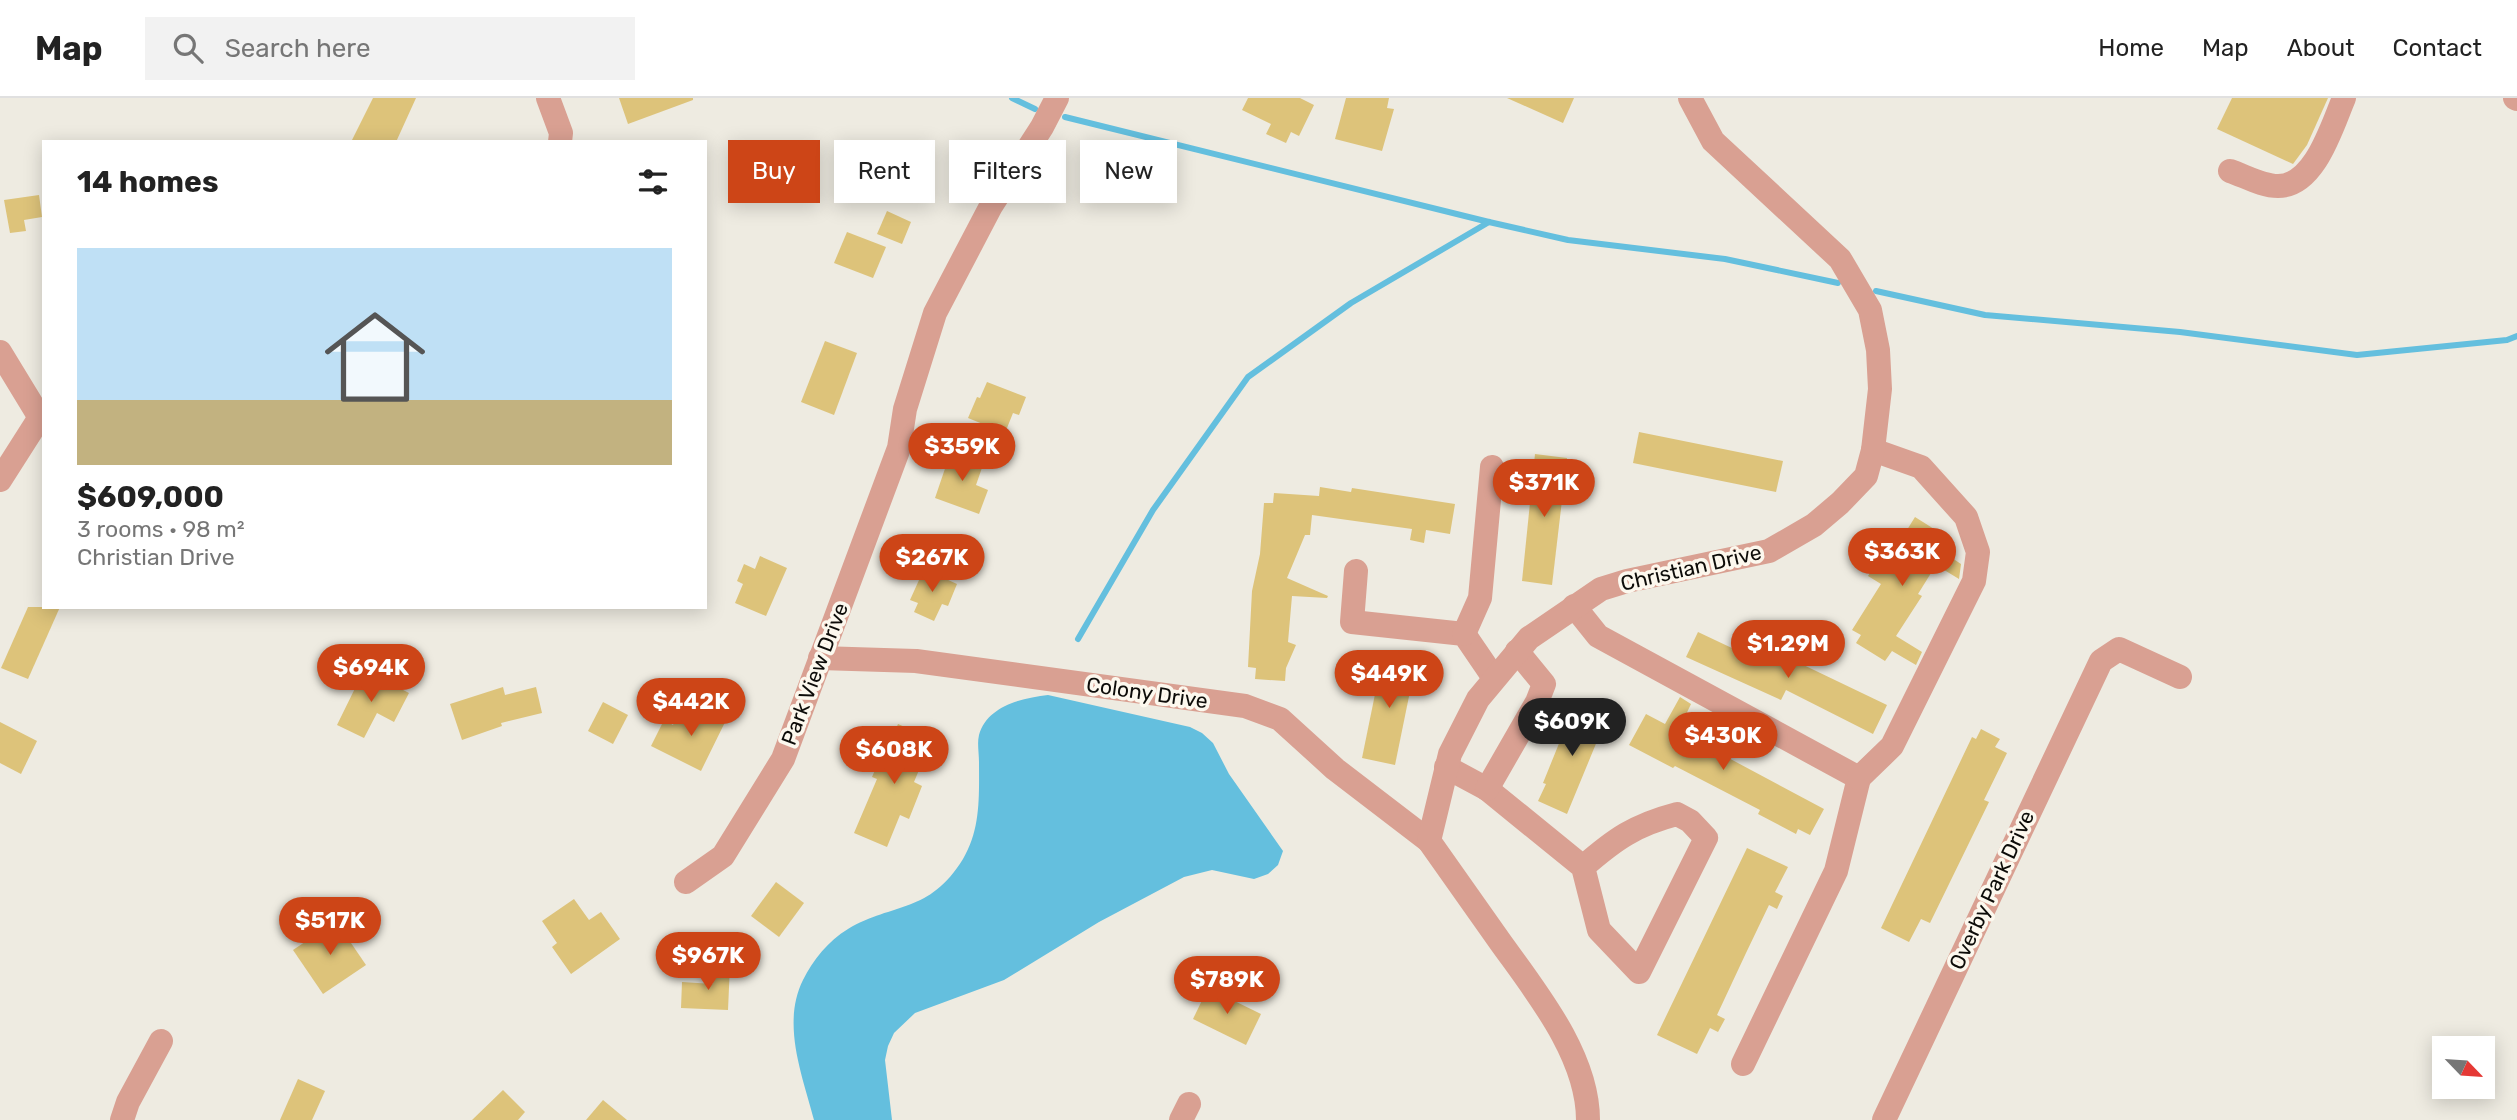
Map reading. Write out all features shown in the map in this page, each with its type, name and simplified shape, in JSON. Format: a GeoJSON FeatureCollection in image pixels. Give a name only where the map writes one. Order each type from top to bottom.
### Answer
{"type":"FeatureCollection","features":[{"type":"Feature","properties":{"kind":"street"},"geometry":{"type":"LineString","coordinates":[[548,98],[561,133],[560,140]]}},
{"type":"Feature","properties":{"kind":"street","name":"Park View Drive"},"geometry":{"type":"LineString","coordinates":[[686,882],[723,856],[783,759],[899,447],[905,409],[935,313],[991,206],[1042,127],[1057,98]]}},
{"type":"Feature","properties":{"kind":"street","name":"Christian Drive"},"geometry":{"type":"LineString","coordinates":[[1429,841],[1450,754],[1479,699],[1528,638],[1601,589],[1626,581],[1769,551],[1814,525],[1866,476],[1874,450],[1880,389],[1878,350],[1870,310],[1840,259],[1713,141],[1690,98]]}},
{"type":"Feature","properties":{"kind":"street"},"geometry":{"type":"LineString","coordinates":[[2230,171],[2276,186],[2288,184],[2302,176],[2315,162],[2344,98]]}},
{"type":"Feature","properties":{"kind":"street"},"geometry":{"type":"LineString","coordinates":[[0,352],[41,413],[0,480]]}},
{"type":"Feature","properties":{"kind":"street"},"geometry":{"type":"LineString","coordinates":[[1743,1064],[1836,871],[1859,778],[1892,746],[1974,581],[1978,552],[1966,517],[1921,467],[1874,450]]}},
{"type":"Feature","properties":{"kind":"street"},"geometry":{"type":"LineString","coordinates":[[1464,634],[1480,598],[1492,467]]}},
{"type":"Feature","properties":{"kind":"street"},"geometry":{"type":"LineString","coordinates":[[1356,571],[1352,622],[1464,634],[1494,678]]}},
{"type":"Feature","properties":{"kind":"street"},"geometry":{"type":"LineString","coordinates":[[1574,606],[1598,636],[1859,778]]}},
{"type":"Feature","properties":{"kind":"street","name":"Overby Park Drive"},"geometry":{"type":"LineString","coordinates":[[1884,1120],[2101,661],[2119,649],[2180,677]]}},
{"type":"Feature","properties":{"kind":"street"},"geometry":{"type":"LineString","coordinates":[[1487,789],[1537,702],[1544,684],[1517,651]]}},
{"type":"Feature","properties":{"kind":"street","name":"Colony Drive"},"geometry":{"type":"LineString","coordinates":[[820,659],[916,661],[1245,706],[1280,719],[1335,769],[1429,841]]}},
{"type":"Feature","properties":{"kind":"street"},"geometry":{"type":"LineString","coordinates":[[1446,767],[1487,789],[1583,867],[1599,930],[1639,972],[1706,838],[1690,821],[1677,814],[1650,821],[1615,839],[1583,867]]}},
{"type":"Feature","properties":{"kind":"street"},"geometry":{"type":"LineString","coordinates":[[1429,841],[1552,1013],[1582,1080],[1588,1120]]}},
{"type":"Feature","properties":{"kind":"street"},"geometry":{"type":"LineString","coordinates":[[121,1120],[162,1041]]}},
{"type":"Feature","properties":{"kind":"water"},"geometry":{"type":"Polygon","coordinates":[[[1048,695],[1190,727],[1202,733],[1213,743],[1229,774],[1283,851],[1278,865],[1268,874],[1254,879],[1212,870],[1184,877],[1099,922],[1004,980],[915,1013],[894,1033],[888,1046],[885,1060],[892,1120],[814,1120],[800,1068],[794,1032],[794,1014],[803,980],[816,958],[848,929],[924,898],[950,877],[969,848],[976,824],[979,787],[978,741],[983,725],[997,710],[1007,705],[1048,695]]]}},
{"type":"Feature","properties":{"kind":"building"},"geometry":{"type":"Polygon","coordinates":[[[373,98],[416,98],[397,140],[352,140],[373,98]]]}},
{"type":"Feature","properties":{"kind":"building"},"geometry":{"type":"Polygon","coordinates":[[[619,98],[693,98],[693,100],[628,124],[619,98]]]}},
{"type":"Feature","properties":{"kind":"building"},"geometry":{"type":"Polygon","coordinates":[[[1248,98],[1300,98],[1314,105],[1299,136],[1291,132],[1286,143],[1266,134],[1271,124],[1242,110],[1248,98]]]}},
{"type":"Feature","properties":{"kind":"building"},"geometry":{"type":"Polygon","coordinates":[[[1346,98],[1389,98],[1387,108],[1394,109],[1382,151],[1335,139],[1346,98]]]}},
{"type":"Feature","properties":{"kind":"building"},"geometry":{"type":"Polygon","coordinates":[[[1507,98],[1574,98],[1563,123],[1507,98]]]}},
{"type":"Feature","properties":{"kind":"building"},"geometry":{"type":"Polygon","coordinates":[[[2232,98],[2328,98],[2307,145],[2293,164],[2217,129],[2232,98]]]}},
{"type":"Feature","properties":{"kind":"building"},"geometry":{"type":"Polygon","coordinates":[[[39,195],[42,217],[24,220],[26,231],[10,233],[4,200],[39,195]]]}},
{"type":"Feature","properties":{"kind":"building"},"geometry":{"type":"Polygon","coordinates":[[[887,211],[911,222],[902,244],[877,234],[887,211]]]}},
{"type":"Feature","properties":{"kind":"building"},"geometry":{"type":"Polygon","coordinates":[[[847,232],[886,247],[873,278],[834,263],[847,232]]]}},
{"type":"Feature","properties":{"kind":"building"},"geometry":{"type":"Polygon","coordinates":[[[825,341],[857,353],[834,415],[801,402],[825,341]]]}},
{"type":"Feature","properties":{"kind":"building"},"geometry":{"type":"Polygon","coordinates":[[[987,382],[1026,397],[1019,415],[1013,413],[1005,433],[968,418],[987,382]]]}},
{"type":"Feature","properties":{"kind":"building"},"geometry":{"type":"Polygon","coordinates":[[[1639,432],[1783,461],[1776,492],[1633,463],[1639,432]]]}},
{"type":"Feature","properties":{"kind":"building"},"geometry":{"type":"Polygon","coordinates":[[[951,451],[984,462],[976,485],[988,490],[979,514],[935,498],[951,451]]]}},
{"type":"Feature","properties":{"kind":"building"},"geometry":{"type":"Polygon","coordinates":[[[1535,454],[1567,458],[1552,585],[1522,581],[1535,454]]]}},
{"type":"Feature","properties":{"kind":"building"},"geometry":{"type":"Polygon","coordinates":[[[1320,487],[1351,492],[1352,488],[1455,504],[1450,534],[1426,530],[1424,543],[1410,540],[1412,529],[1312,515],[1310,535],[1305,535],[1287,578],[1328,596],[1292,596],[1288,642],[1296,645],[1286,668],[1285,681],[1255,679],[1256,668],[1248,667],[1252,591],[1260,554],[1264,503],[1273,503],[1274,493],[1319,496],[1320,487]]]}},
{"type":"Feature","properties":{"kind":"building"},"geometry":{"type":"Polygon","coordinates":[[[1915,517],[1950,539],[1943,552],[1961,564],[1959,579],[1936,565],[1918,594],[1922,596],[1896,636],[1922,652],[1916,665],[1892,651],[1885,661],[1856,643],[1861,635],[1852,630],[1881,584],[1868,576],[1894,533],[1902,538],[1915,517]]]}},
{"type":"Feature","properties":{"kind":"building"},"geometry":{"type":"Polygon","coordinates":[[[760,556],[787,568],[766,616],[735,603],[743,584],[737,581],[744,564],[755,569],[760,556]]]}},
{"type":"Feature","properties":{"kind":"building"},"geometry":{"type":"Polygon","coordinates":[[[924,569],[957,584],[948,606],[942,604],[934,621],[914,612],[918,603],[910,600],[924,569]]]}},
{"type":"Feature","properties":{"kind":"building"},"geometry":{"type":"Polygon","coordinates":[[[28,607],[59,609],[28,679],[1,668],[28,607]]]}},
{"type":"Feature","properties":{"kind":"building"},"geometry":{"type":"Polygon","coordinates":[[[1698,632],[1753,658],[1760,644],[1887,705],[1873,734],[1786,690],[1781,700],[1686,657],[1698,632]]]}},
{"type":"Feature","properties":{"kind":"building"},"geometry":{"type":"Polygon","coordinates":[[[1383,655],[1416,662],[1395,765],[1362,758],[1383,655]]]}},
{"type":"Feature","properties":{"kind":"building"},"geometry":{"type":"Polygon","coordinates":[[[364,670],[409,693],[394,722],[377,713],[364,738],[337,725],[364,670]]]}},
{"type":"Feature","properties":{"kind":"building"},"geometry":{"type":"Polygon","coordinates":[[[503,687],[505,695],[536,687],[542,713],[501,723],[502,726],[462,740],[450,704],[503,687]]]}},
{"type":"Feature","properties":{"kind":"building"},"geometry":{"type":"Polygon","coordinates":[[[1680,697],[1691,704],[1678,731],[1824,809],[1810,835],[1798,829],[1796,834],[1758,814],[1760,810],[1629,745],[1646,714],[1665,724],[1680,697]]]}},
{"type":"Feature","properties":{"kind":"building"},"geometry":{"type":"Polygon","coordinates":[[[603,702],[628,715],[613,744],[588,731],[603,702]]]}},
{"type":"Feature","properties":{"kind":"building"},"geometry":{"type":"Polygon","coordinates":[[[708,704],[729,714],[701,771],[651,746],[664,720],[673,725],[676,718],[695,728],[708,704]]]}},
{"type":"Feature","properties":{"kind":"building"},"geometry":{"type":"Polygon","coordinates":[[[1575,704],[1607,717],[1567,814],[1538,801],[1575,704]]]}},
{"type":"Feature","properties":{"kind":"building"},"geometry":{"type":"Polygon","coordinates":[[[0,722],[37,741],[21,774],[0,763],[0,722]]]}},
{"type":"Feature","properties":{"kind":"building"},"geometry":{"type":"Polygon","coordinates":[[[898,724],[932,739],[914,782],[922,786],[909,819],[900,815],[887,847],[854,833],[877,779],[872,777],[898,724]]]}},
{"type":"Feature","properties":{"kind":"building"},"geometry":{"type":"Polygon","coordinates":[[[1981,729],[2000,739],[1995,747],[2007,753],[1984,800],[1989,802],[1930,923],[1921,919],[1909,942],[1881,928],[1972,737],[1976,739],[1981,729]]]}},
{"type":"Feature","properties":{"kind":"building"},"geometry":{"type":"Polygon","coordinates":[[[1747,848],[1788,867],[1775,892],[1783,896],[1777,909],[1769,905],[1717,1015],[1725,1019],[1718,1032],[1710,1028],[1697,1054],[1657,1035],[1747,848]]]}},
{"type":"Feature","properties":{"kind":"building"},"geometry":{"type":"Polygon","coordinates":[[[776,882],[804,903],[779,937],[751,916],[776,882]]]}},
{"type":"Feature","properties":{"kind":"building"},"geometry":{"type":"Polygon","coordinates":[[[574,899],[589,920],[601,912],[620,939],[571,974],[552,947],[557,943],[542,921],[574,899]]]}},
{"type":"Feature","properties":{"kind":"building"},"geometry":{"type":"Polygon","coordinates":[[[336,921],[366,965],[323,994],[293,950],[336,921]]]}},
{"type":"Feature","properties":{"kind":"building"},"geometry":{"type":"Polygon","coordinates":[[[714,964],[730,965],[728,1010],[681,1008],[682,982],[713,984],[714,964]]]}},
{"type":"Feature","properties":{"kind":"building"},"geometry":{"type":"Polygon","coordinates":[[[1208,988],[1261,1014],[1246,1045],[1193,1019],[1208,988]]]}},
{"type":"Feature","properties":{"kind":"building"},"geometry":{"type":"Polygon","coordinates":[[[298,1079],[325,1091],[312,1120],[280,1120],[298,1079]]]}},
{"type":"Feature","properties":{"kind":"building"},"geometry":{"type":"Polygon","coordinates":[[[503,1090],[525,1112],[518,1120],[472,1120],[503,1090]]]}},
{"type":"Feature","properties":{"kind":"building"},"geometry":{"type":"Polygon","coordinates":[[[603,1100],[627,1120],[586,1120],[603,1100]]]}},
{"type":"Feature","properties":{"kind":"waterway"},"geometry":{"type":"LineString","coordinates":[[1012,98],[1035,109]]}},
{"type":"Feature","properties":{"kind":"waterway"},"geometry":{"type":"LineString","coordinates":[[1065,117],[1568,240],[1725,259],[1838,283]]}},
{"type":"Feature","properties":{"kind":"waterway"},"geometry":{"type":"LineString","coordinates":[[1078,639],[1153,510],[1248,377],[1351,303],[1489,222]]}},
{"type":"Feature","properties":{"kind":"waterway"},"geometry":{"type":"LineString","coordinates":[[1876,291],[1985,315],[2180,332],[2357,355],[2507,340],[2517,336]]}}]}
